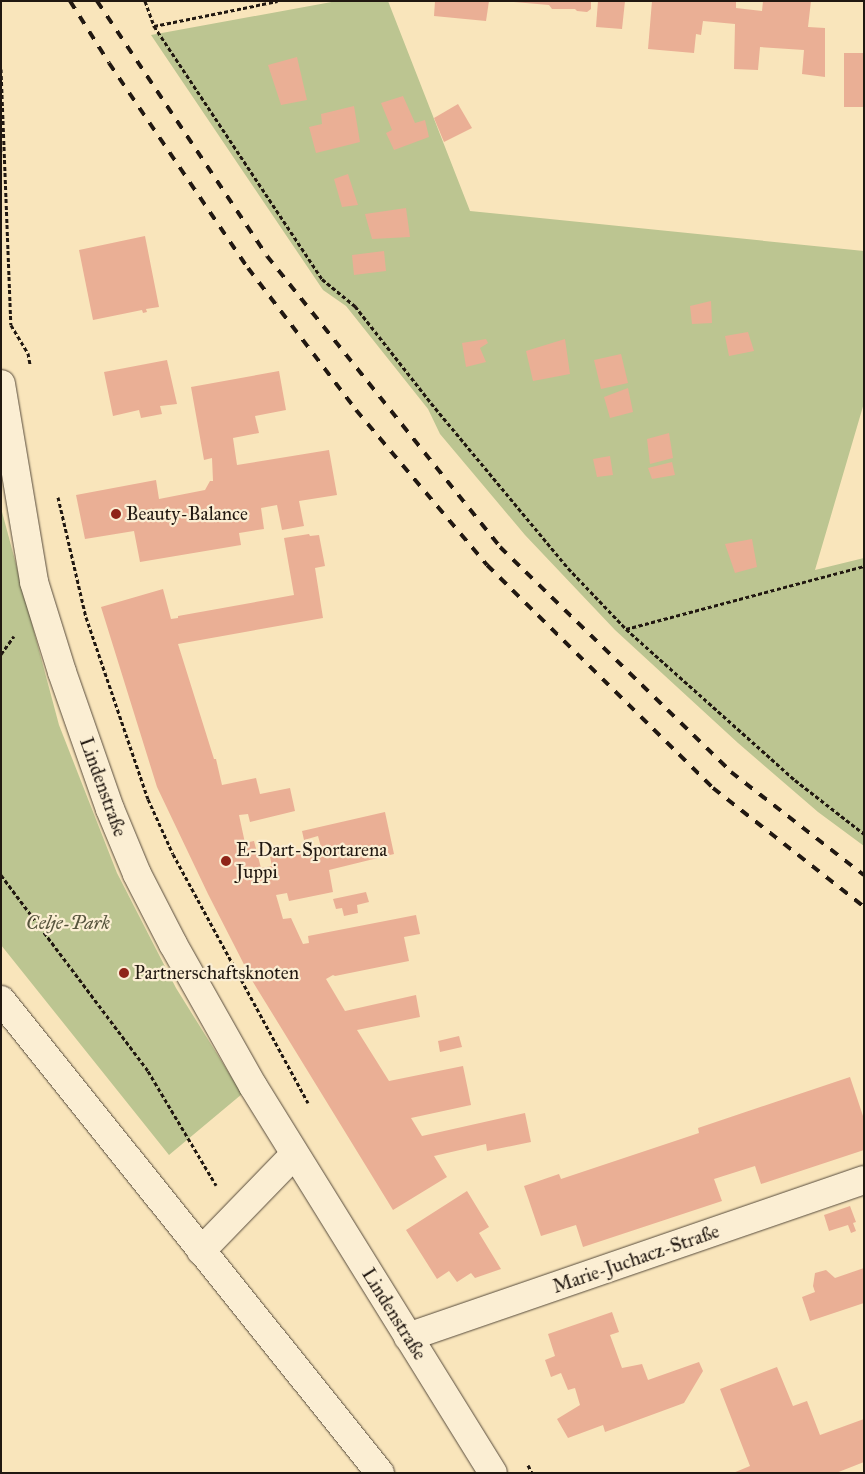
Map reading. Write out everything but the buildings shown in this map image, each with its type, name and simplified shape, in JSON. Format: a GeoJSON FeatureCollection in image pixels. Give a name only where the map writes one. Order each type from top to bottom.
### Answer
{"type":"FeatureCollection","features":[{"type":"Feature","properties":{"kind":"street","name":"Lindenstraße"},"geometry":{"type":"LineString","coordinates":[[1,384],[34,582],[62,672],[122,841],[181,958],[294,1155],[493,1473]]}},
{"type":"Feature","properties":{"kind":"street"},"geometry":{"type":"LineString","coordinates":[[1,1000],[200,1251],[380,1473]]}},
{"type":"Feature","properties":{"kind":"street"},"geometry":{"type":"LineString","coordinates":[[200,1251],[294,1155]]}},
{"type":"Feature","properties":{"kind":"street","name":"Marie-Juchacz-Straße"},"geometry":{"type":"LineString","coordinates":[[408,1337],[864,1180]]}},
{"type":"Feature","properties":{"kind":"path"},"geometry":{"type":"LineString","coordinates":[[145,1],[154,26],[322,279],[355,306],[431,403],[568,568],[626,630],[795,780],[864,834]]}},
{"type":"Feature","properties":{"kind":"path"},"geometry":{"type":"LineString","coordinates":[[154,26],[278,1]]}},
{"type":"Feature","properties":{"kind":"path"},"geometry":{"type":"LineString","coordinates":[[1,69],[11,325],[28,353],[32,372]]}},
{"type":"Feature","properties":{"kind":"path"},"geometry":{"type":"LineString","coordinates":[[56,490],[86,617],[148,799],[173,854],[308,1104]]}},
{"type":"Feature","properties":{"kind":"path"},"geometry":{"type":"LineString","coordinates":[[626,630],[864,566]]}},
{"type":"Feature","properties":{"kind":"path"},"geometry":{"type":"LineString","coordinates":[[1,875],[148,1071],[234,1216]]}},
{"type":"Feature","properties":{"kind":"path"},"geometry":{"type":"LineString","coordinates":[[527,1464],[532,1473]]}},
{"type":"Feature","properties":{"kind":"green space"},"geometry":{"type":"Polygon","coordinates":[[[337,1],[388,1],[470,211],[864,251],[864,403],[815,570],[864,558],[864,846],[818,812],[738,743],[615,630],[525,535],[440,434],[428,409],[346,306],[323,290],[151,35],[337,1]]]}},
{"type":"Feature","properties":{"kind":"green space","name":"Celje-Park"},"geometry":{"type":"Polygon","coordinates":[[[1,508],[59,725],[117,873],[176,988],[242,1094],[169,1155],[1,945],[1,508]]]}},
{"type":"Feature","properties":{"kind":"railway"},"geometry":{"type":"LineString","coordinates":[[70,1],[109,63],[248,268],[356,410],[487,565],[713,788],[864,907]]}},
{"type":"Feature","properties":{"kind":"railway"},"geometry":{"type":"LineString","coordinates":[[97,1],[267,256],[500,547],[731,772],[864,875]]}},
{"type":"Feature","properties":{"kind":"place","name":"Beauty-Balance"},"geometry":{"type":"Point","coordinates":[116,514]}},
{"type":"Feature","properties":{"kind":"place","name":"E-Dart-Sportarena Juppi"},"geometry":{"type":"Point","coordinates":[226,861]}},
{"type":"Feature","properties":{"kind":"place","name":"Partnerschaftsknoten"},"geometry":{"type":"Point","coordinates":[124,973]}}]}
